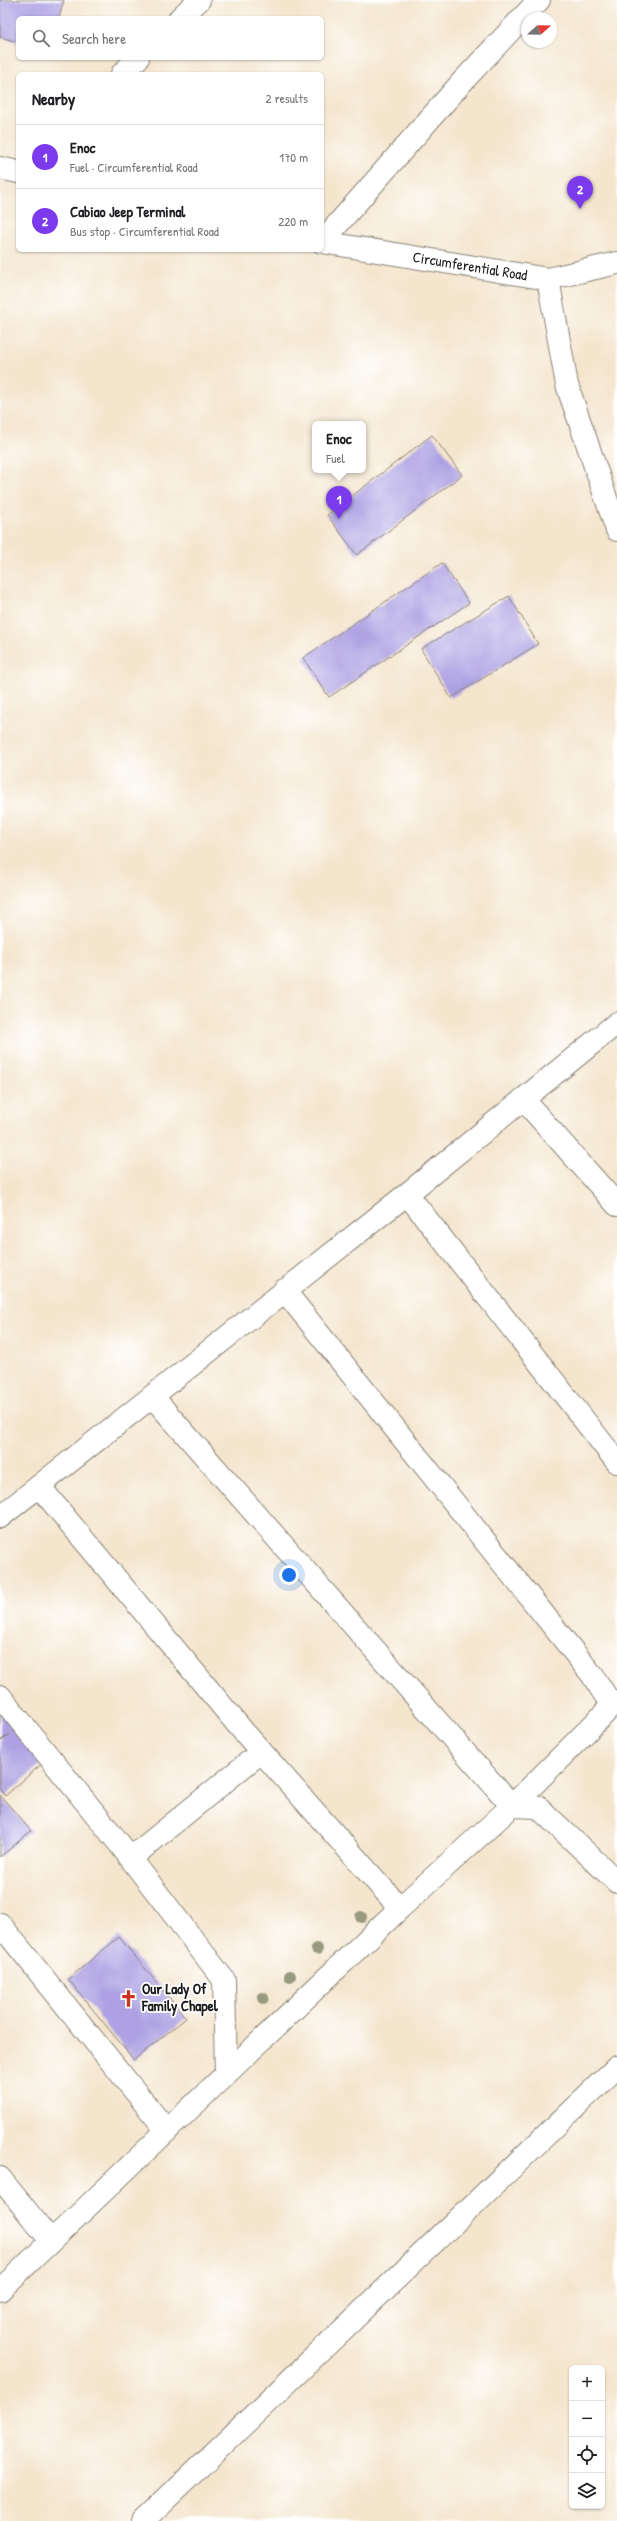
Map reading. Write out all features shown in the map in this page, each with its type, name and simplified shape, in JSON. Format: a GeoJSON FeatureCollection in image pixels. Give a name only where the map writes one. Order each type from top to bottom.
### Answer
{"type":"FeatureCollection","features":[{"type":"Feature","properties":{"kind":"street"},"geometry":{"type":"LineString","coordinates":[[182,16],[199,0]]}},
{"type":"Feature","properties":{"kind":"street"},"geometry":{"type":"LineString","coordinates":[[324,240],[462,82],[539,0]]}},
{"type":"Feature","properties":{"kind":"street"},"geometry":{"type":"LineString","coordinates":[[124,72],[136,60]]}},
{"type":"Feature","properties":{"kind":"street"},"geometry":{"type":"LineString","coordinates":[[0,168],[16,172]]}},
{"type":"Feature","properties":{"kind":"street","name":"Circumferential Road"},"geometry":{"type":"LineString","coordinates":[[324,242],[548,279],[617,263]]}},
{"type":"Feature","properties":{"kind":"street"},"geometry":{"type":"LineString","coordinates":[[548,279],[567,385],[617,530]]}},
{"type":"Feature","properties":{"kind":"street"},"geometry":{"type":"LineString","coordinates":[[0,1517],[284,1290],[407,1194],[617,1023]]}},
{"type":"Feature","properties":{"kind":"street"},"geometry":{"type":"LineString","coordinates":[[523,1099],[617,1205]]}},
{"type":"Feature","properties":{"kind":"street"},"geometry":{"type":"LineString","coordinates":[[407,1194],[617,1462]]}},
{"type":"Feature","properties":{"kind":"street"},"geometry":{"type":"LineString","coordinates":[[0,2290],[400,1908],[512,1806],[615,1703],[284,1290]]}},
{"type":"Feature","properties":{"kind":"street"},"geometry":{"type":"LineString","coordinates":[[152,1396],[512,1806],[538,1807],[617,1882]]}},
{"type":"Feature","properties":{"kind":"street"},"geometry":{"type":"LineString","coordinates":[[39,1486],[261,1752],[400,1908]]}},
{"type":"Feature","properties":{"kind":"street"},"geometry":{"type":"LineString","coordinates":[[0,1696],[131,1858],[224,1980],[226,2074]]}},
{"type":"Feature","properties":{"kind":"street"},"geometry":{"type":"LineString","coordinates":[[131,1858],[261,1752]]}},
{"type":"Feature","properties":{"kind":"street"},"geometry":{"type":"LineString","coordinates":[[0,1924],[167,2130]]}},
{"type":"Feature","properties":{"kind":"street"},"geometry":{"type":"LineString","coordinates":[[143,2521],[617,2066]]}},
{"type":"Feature","properties":{"kind":"street"},"geometry":{"type":"LineString","coordinates":[[0,2178],[51,2241]]}},
{"type":"Feature","properties":{"kind":"building"},"geometry":{"type":"Polygon","coordinates":[[[0,0],[64,0],[60,16],[16,16],[16,41],[0,37],[0,0]]]}},
{"type":"Feature","properties":{"kind":"building"},"geometry":{"type":"Polygon","coordinates":[[[432,435],[462,475],[357,555],[327,515],[432,435]]]}},
{"type":"Feature","properties":{"kind":"building"},"geometry":{"type":"Polygon","coordinates":[[[442,563],[469,603],[329,697],[303,658],[442,563]]]}},
{"type":"Feature","properties":{"kind":"building"},"geometry":{"type":"Polygon","coordinates":[[[509,596],[538,644],[451,698],[421,649],[509,596]]]}},
{"type":"Feature","properties":{"kind":"building"},"geometry":{"type":"Polygon","coordinates":[[[0,1708],[45,1761],[5,1796],[0,1790],[0,1742],[10,1734],[0,1741],[0,1708]]]}},
{"type":"Feature","properties":{"kind":"building"},"geometry":{"type":"Polygon","coordinates":[[[0,1795],[31,1831],[0,1857],[0,1795]]]}},
{"type":"Feature","properties":{"kind":"building"},"geometry":{"type":"Polygon","coordinates":[[[119,1937],[186,2018],[134,2060],[68,1979],[119,1937]]]}},
{"type":"Feature","properties":{"kind":"place","name":"Cabiao Jeep Terminal"},"geometry":{"type":"Point","coordinates":[580,209]}},
{"type":"Feature","properties":{"kind":"place","name":"Enoc"},"geometry":{"type":"Point","coordinates":[339,519]}},
{"type":"Feature","properties":{"kind":"place","name":"Our Lady Of Family Chapel"},"geometry":{"type":"Point","coordinates":[129,1998]}}]}
